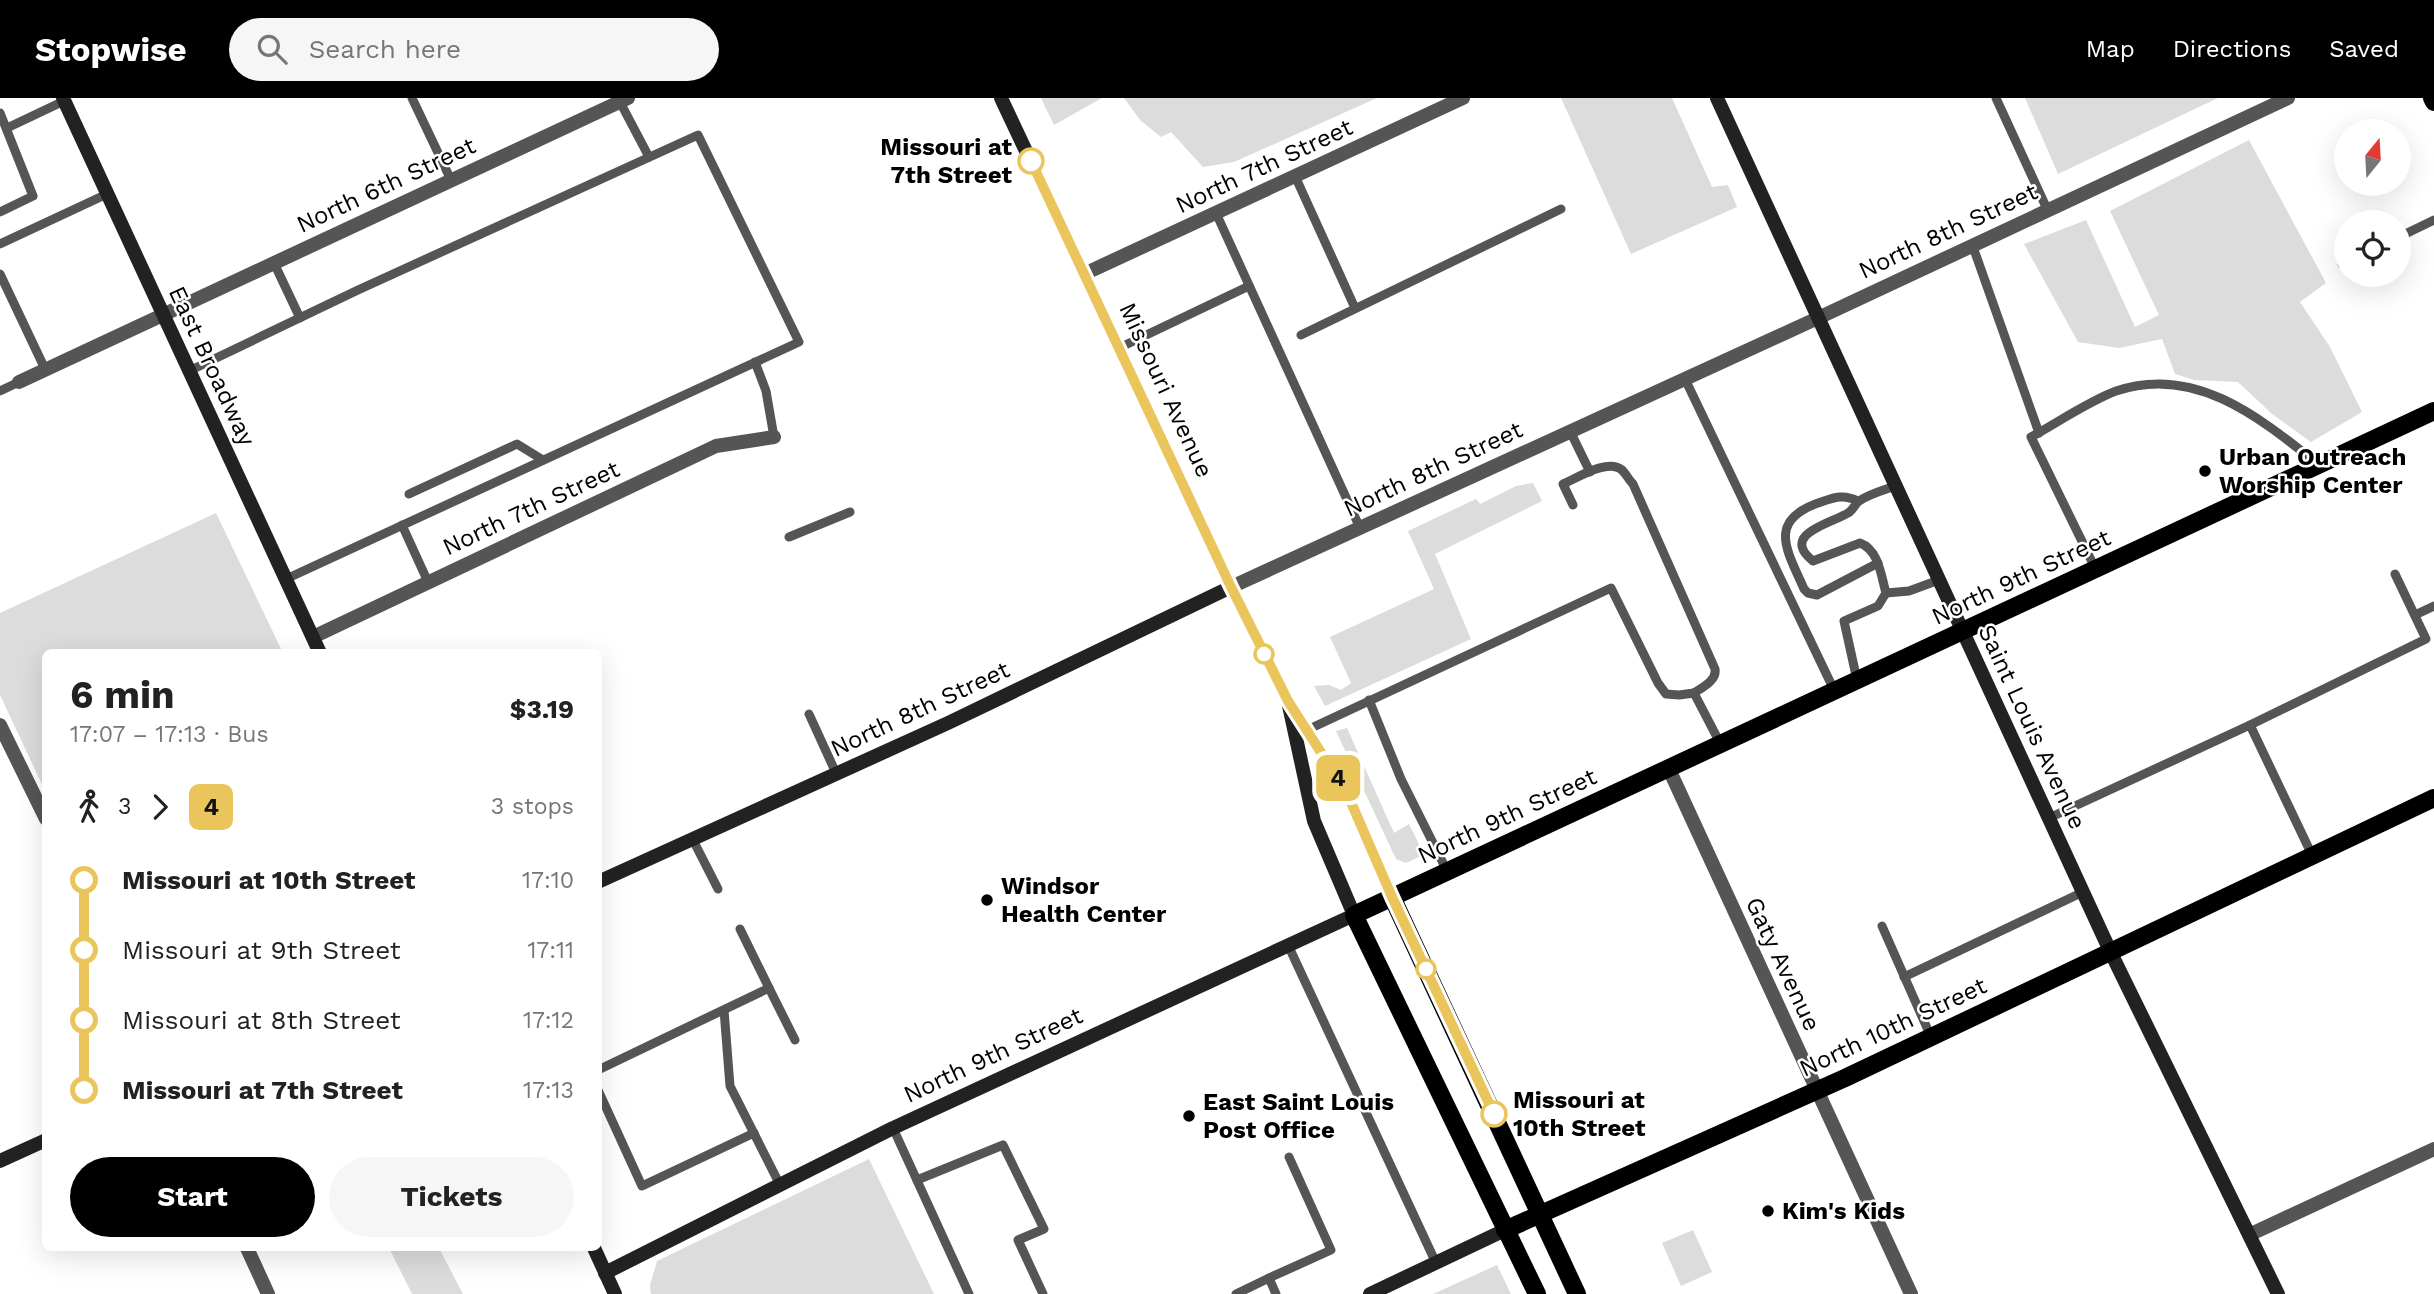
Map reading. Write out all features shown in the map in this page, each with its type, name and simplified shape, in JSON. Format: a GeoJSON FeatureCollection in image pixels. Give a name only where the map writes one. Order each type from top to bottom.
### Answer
{"type":"FeatureCollection","features":[{"type":"Feature","properties":{"kind":"main road","name":"Missouri Avenue"},"geometry":{"type":"LineString","coordinates":[[1001,98],[1231,587],[1288,701],[1347,793],[1392,897],[1577,1294]]}},
{"type":"Feature","properties":{"kind":"main road","name":"Saint Louis Avenue"},"geometry":{"type":"LineString","coordinates":[[1717,98],[2111,953],[2251,1234],[2278,1294]]}},
{"type":"Feature","properties":{"kind":"main road","name":"East Broadway"},"geometry":{"type":"LineString","coordinates":[[63,100],[318,649]]}},
{"type":"Feature","properties":{"kind":"main road","name":"North 9th Street"},"geometry":{"type":"LineString","coordinates":[[605,1273],[893,1128],[2434,411]]}},
{"type":"Feature","properties":{"kind":"main road","name":"North 8th Street"},"geometry":{"type":"LineString","coordinates":[[602,879],[948,723],[1231,587]]}},
{"type":"Feature","properties":{"kind":"main road","name":"Missouri Avenue"},"geometry":{"type":"LineString","coordinates":[[1288,701],[1314,821],[1354,915],[1537,1294]]}},
{"type":"Feature","properties":{"kind":"main road","name":"North 10th Street"},"geometry":{"type":"LineString","coordinates":[[1370,1294],[1541,1213],[1931,1037],[2434,798]]}},
{"type":"Feature","properties":{"kind":"main road"},"geometry":{"type":"LineString","coordinates":[[0,1161],[42,1142]]}},
{"type":"Feature","properties":{"kind":"main road"},"geometry":{"type":"LineString","coordinates":[[595,1251],[615,1294]]}},
{"type":"Feature","properties":{"kind":"street","name":"North 7th Street"},"geometry":{"type":"LineString","coordinates":[[1084,274],[1463,98]]}},
{"type":"Feature","properties":{"kind":"street","name":"North 8th Street"},"geometry":{"type":"LineString","coordinates":[[1231,587],[1818,318],[2288,98]]}},
{"type":"Feature","properties":{"kind":"street","name":"North 6th Street"},"geometry":{"type":"LineString","coordinates":[[19,382],[624,100]]}},
{"type":"Feature","properties":{"kind":"street","name":"North 7th Street"},"geometry":{"type":"LineString","coordinates":[[313,637],[716,446],[774,437]]}},
{"type":"Feature","properties":{"kind":"street"},"geometry":{"type":"LineString","coordinates":[[0,724],[42,812]]}},
{"type":"Feature","properties":{"kind":"street","name":"Gaty Avenue"},"geometry":{"type":"LineString","coordinates":[[1668,767],[1912,1294]]}},
{"type":"Feature","properties":{"kind":"street"},"geometry":{"type":"LineString","coordinates":[[2251,1234],[2434,1149]]}},
{"type":"Feature","properties":{"kind":"street"},"geometry":{"type":"LineString","coordinates":[[248,1251],[268,1294]]}},
{"type":"Feature","properties":{"kind":"lane"},"geometry":{"type":"LineString","coordinates":[[412,98],[451,180]]}},
{"type":"Feature","properties":{"kind":"lane"},"geometry":{"type":"LineString","coordinates":[[1996,98],[2047,209]]}},
{"type":"Feature","properties":{"kind":"lane"},"geometry":{"type":"LineString","coordinates":[[7,128],[63,100]]}},
{"type":"Feature","properties":{"kind":"lane"},"geometry":{"type":"LineString","coordinates":[[624,100],[649,157]]}},
{"type":"Feature","properties":{"kind":"lane"},"geometry":{"type":"LineString","coordinates":[[0,113],[33,196],[0,212]]}},
{"type":"Feature","properties":{"kind":"lane"},"geometry":{"type":"LineString","coordinates":[[189,371],[698,135],[799,342],[286,579]]}},
{"type":"Feature","properties":{"kind":"lane"},"geometry":{"type":"LineString","coordinates":[[1295,176],[1355,308]]}},
{"type":"Feature","properties":{"kind":"lane"},"geometry":{"type":"LineString","coordinates":[[0,244],[107,194]]}},
{"type":"Feature","properties":{"kind":"lane"},"geometry":{"type":"LineString","coordinates":[[1301,335],[1561,209]]}},
{"type":"Feature","properties":{"kind":"lane"},"geometry":{"type":"LineString","coordinates":[[1216,213],[1360,528]]}},
{"type":"Feature","properties":{"kind":"lane"},"geometry":{"type":"LineString","coordinates":[[2411,231],[2434,220]]}},
{"type":"Feature","properties":{"kind":"lane"},"geometry":{"type":"LineString","coordinates":[[1972,244],[2039,433]]}},
{"type":"Feature","properties":{"kind":"lane"},"geometry":{"type":"LineString","coordinates":[[274,262],[300,318]]}},
{"type":"Feature","properties":{"kind":"lane"},"geometry":{"type":"LineString","coordinates":[[0,274],[46,369]]}},
{"type":"Feature","properties":{"kind":"lane"},"geometry":{"type":"LineString","coordinates":[[1119,348],[1249,286]]}},
{"type":"Feature","properties":{"kind":"lane"},"geometry":{"type":"LineString","coordinates":[[755,362],[766,391],[774,437]]}},
{"type":"Feature","properties":{"kind":"lane"},"geometry":{"type":"LineString","coordinates":[[1685,379],[1834,690]]}},
{"type":"Feature","properties":{"kind":"lane"},"geometry":{"type":"LineString","coordinates":[[0,391],[19,382]]}},
{"type":"Feature","properties":{"kind":"lane"},"geometry":{"type":"LineString","coordinates":[[2096,570],[2031,438],[2114,392],[2167,383],[2199,389],[2231,401],[2260,419],[2320,466]]}},
{"type":"Feature","properties":{"kind":"lane"},"geometry":{"type":"LineString","coordinates":[[1570,431],[1590,472]]}},
{"type":"Feature","properties":{"kind":"lane"},"geometry":{"type":"LineString","coordinates":[[408,494],[517,444],[543,460]]}},
{"type":"Feature","properties":{"kind":"lane"},"geometry":{"type":"LineString","coordinates":[[1307,730],[1611,588],[1666,694],[1694,693],[1714,679],[1715,669],[1633,484],[1621,468],[1609,466],[1563,484],[1573,505]]}},
{"type":"Feature","properties":{"kind":"lane"},"geometry":{"type":"LineString","coordinates":[[1857,680],[1844,621],[1878,606],[1886,593],[1874,552],[1860,543],[1813,561],[1803,546],[1807,532],[1848,512],[1858,501],[1895,486]]}},
{"type":"Feature","properties":{"kind":"lane"},"geometry":{"type":"LineString","coordinates":[[1858,501],[1848,496],[1839,496],[1798,511],[1786,525],[1785,546],[1804,589],[1816,595],[1878,563]]}},
{"type":"Feature","properties":{"kind":"lane"},"geometry":{"type":"LineString","coordinates":[[789,537],[850,512]]}},
{"type":"Feature","properties":{"kind":"lane"},"geometry":{"type":"LineString","coordinates":[[402,525],[428,582]]}},
{"type":"Feature","properties":{"kind":"lane"},"geometry":{"type":"LineString","coordinates":[[2049,818],[2250,725],[2426,639],[2395,574]]}},
{"type":"Feature","properties":{"kind":"lane"},"geometry":{"type":"LineString","coordinates":[[1886,593],[1914,590],[1939,580]]}},
{"type":"Feature","properties":{"kind":"lane"},"geometry":{"type":"LineString","coordinates":[[2415,615],[2434,606]]}},
{"type":"Feature","properties":{"kind":"lane"},"geometry":{"type":"LineString","coordinates":[[1694,693],[1720,743]]}},
{"type":"Feature","properties":{"kind":"lane"},"geometry":{"type":"LineString","coordinates":[[1369,700],[1401,779],[1447,872]]}},
{"type":"Feature","properties":{"kind":"lane"},"geometry":{"type":"LineString","coordinates":[[808,714],[836,773]]}},
{"type":"Feature","properties":{"kind":"lane"},"geometry":{"type":"LineString","coordinates":[[2250,725],[2312,855]]}},
{"type":"Feature","properties":{"kind":"lane"},"geometry":{"type":"LineString","coordinates":[[692,838],[718,890]]}},
{"type":"Feature","properties":{"kind":"lane"},"geometry":{"type":"LineString","coordinates":[[1904,977],[2083,892]]}},
{"type":"Feature","properties":{"kind":"lane"},"geometry":{"type":"LineString","coordinates":[[1882,926],[1931,1037]]}},
{"type":"Feature","properties":{"kind":"lane"},"geometry":{"type":"LineString","coordinates":[[740,929],[795,1040]]}},
{"type":"Feature","properties":{"kind":"lane"},"geometry":{"type":"LineString","coordinates":[[1288,945],[1436,1263]]}},
{"type":"Feature","properties":{"kind":"lane"},"geometry":{"type":"LineString","coordinates":[[602,1068],[769,988]]}},
{"type":"Feature","properties":{"kind":"lane"},"geometry":{"type":"LineString","coordinates":[[724,1010],[730,1086],[780,1185]]}},
{"type":"Feature","properties":{"kind":"lane"},"geometry":{"type":"LineString","coordinates":[[602,1099],[642,1186],[754,1133]]}},
{"type":"Feature","properties":{"kind":"lane"},"geometry":{"type":"LineString","coordinates":[[893,1128],[969,1294]]}},
{"type":"Feature","properties":{"kind":"lane"},"geometry":{"type":"LineString","coordinates":[[917,1180],[1003,1144],[1044,1229],[1018,1240],[1042,1294]]}},
{"type":"Feature","properties":{"kind":"lane"},"geometry":{"type":"LineString","coordinates":[[1236,1294],[1331,1250],[1289,1157]]}},
{"type":"Feature","properties":{"kind":"lane"},"geometry":{"type":"LineString","coordinates":[[1269,1278],[1276,1294]]}},
{"type":"Feature","properties":{"kind":"shaded area"},"geometry":{"type":"Polygon","coordinates":[[[1041,98],[1102,98],[1054,125],[1041,98]]]}},
{"type":"Feature","properties":{"kind":"shaded area"},"geometry":{"type":"Polygon","coordinates":[[[1124,98],[1377,98],[1234,162],[1203,167],[1171,132],[1161,137],[1140,120],[1124,98]]]}},
{"type":"Feature","properties":{"kind":"shaded area"},"geometry":{"type":"Polygon","coordinates":[[[1561,98],[1672,98],[1712,187],[1728,185],[1737,207],[1631,254],[1561,98]]]}},
{"type":"Feature","properties":{"kind":"shaded area"},"geometry":{"type":"Polygon","coordinates":[[[2025,98],[2218,98],[2058,174],[2025,98]]]}},
{"type":"Feature","properties":{"kind":"shaded area"},"geometry":{"type":"Polygon","coordinates":[[[2249,140],[2326,283],[2300,302],[2330,347],[2362,412],[2311,442],[2272,414],[2238,382],[2194,380],[2175,374],[2162,339],[2119,348],[2078,342],[2024,244],[2086,220],[2135,327],[2159,315],[2110,211],[2249,140]]]}},
{"type":"Feature","properties":{"kind":"shaded area"},"geometry":{"type":"Polygon","coordinates":[[[1533,483],[1542,501],[1435,554],[1471,639],[1325,706],[1314,686],[1329,685],[1341,690],[1351,683],[1330,637],[1434,589],[1408,531],[1476,499],[1480,504],[1516,486],[1533,483]]]}},
{"type":"Feature","properties":{"kind":"shaded area"},"geometry":{"type":"Polygon","coordinates":[[[216,513],[281,649],[42,649],[42,785],[0,695],[0,613],[216,513]]]}},
{"type":"Feature","properties":{"kind":"shaded area"},"geometry":{"type":"Polygon","coordinates":[[[1347,728],[1394,833],[1409,824],[1418,842],[1421,856],[1406,863],[1396,859],[1336,731],[1347,728]]]}},
{"type":"Feature","properties":{"kind":"shaded area"},"geometry":{"type":"Polygon","coordinates":[[[869,1159],[934,1294],[651,1294],[650,1285],[657,1261],[869,1159]]]}},
{"type":"Feature","properties":{"kind":"shaded area"},"geometry":{"type":"Polygon","coordinates":[[[1693,1230],[1712,1272],[1681,1286],[1662,1243],[1693,1230]]]}},
{"type":"Feature","properties":{"kind":"shaded area"},"geometry":{"type":"Polygon","coordinates":[[[390,1251],[441,1251],[463,1294],[412,1294],[390,1251]]]}},
{"type":"Feature","properties":{"kind":"shaded area"},"geometry":{"type":"Polygon","coordinates":[[[1497,1265],[1511,1294],[1433,1294],[1497,1265]]]}},
{"type":"Feature","properties":{"kind":"bus line","name":"4"},"geometry":{"type":"LineString","coordinates":[[1031,161],[1231,587],[1288,701],[1347,793],[1392,897],[1494,1114]]}},
{"type":"Feature","properties":{"kind":"place","name":"Missouri at 7th Street"},"geometry":{"type":"Point","coordinates":[1031,161]}},
{"type":"Feature","properties":{"kind":"place","name":"Urban Outreach Worship Center"},"geometry":{"type":"Point","coordinates":[2205,471]}},
{"type":"Feature","properties":{"kind":"place","name":"Windsor Health Center"},"geometry":{"type":"Point","coordinates":[987,900]}},
{"type":"Feature","properties":{"kind":"place","name":"Missouri at 10th Street"},"geometry":{"type":"Point","coordinates":[1494,1114]}},
{"type":"Feature","properties":{"kind":"place","name":"East Saint Louis Post Office"},"geometry":{"type":"Point","coordinates":[1189,1116]}},
{"type":"Feature","properties":{"kind":"place","name":"Kim's Kids"},"geometry":{"type":"Point","coordinates":[1768,1211]}}]}
